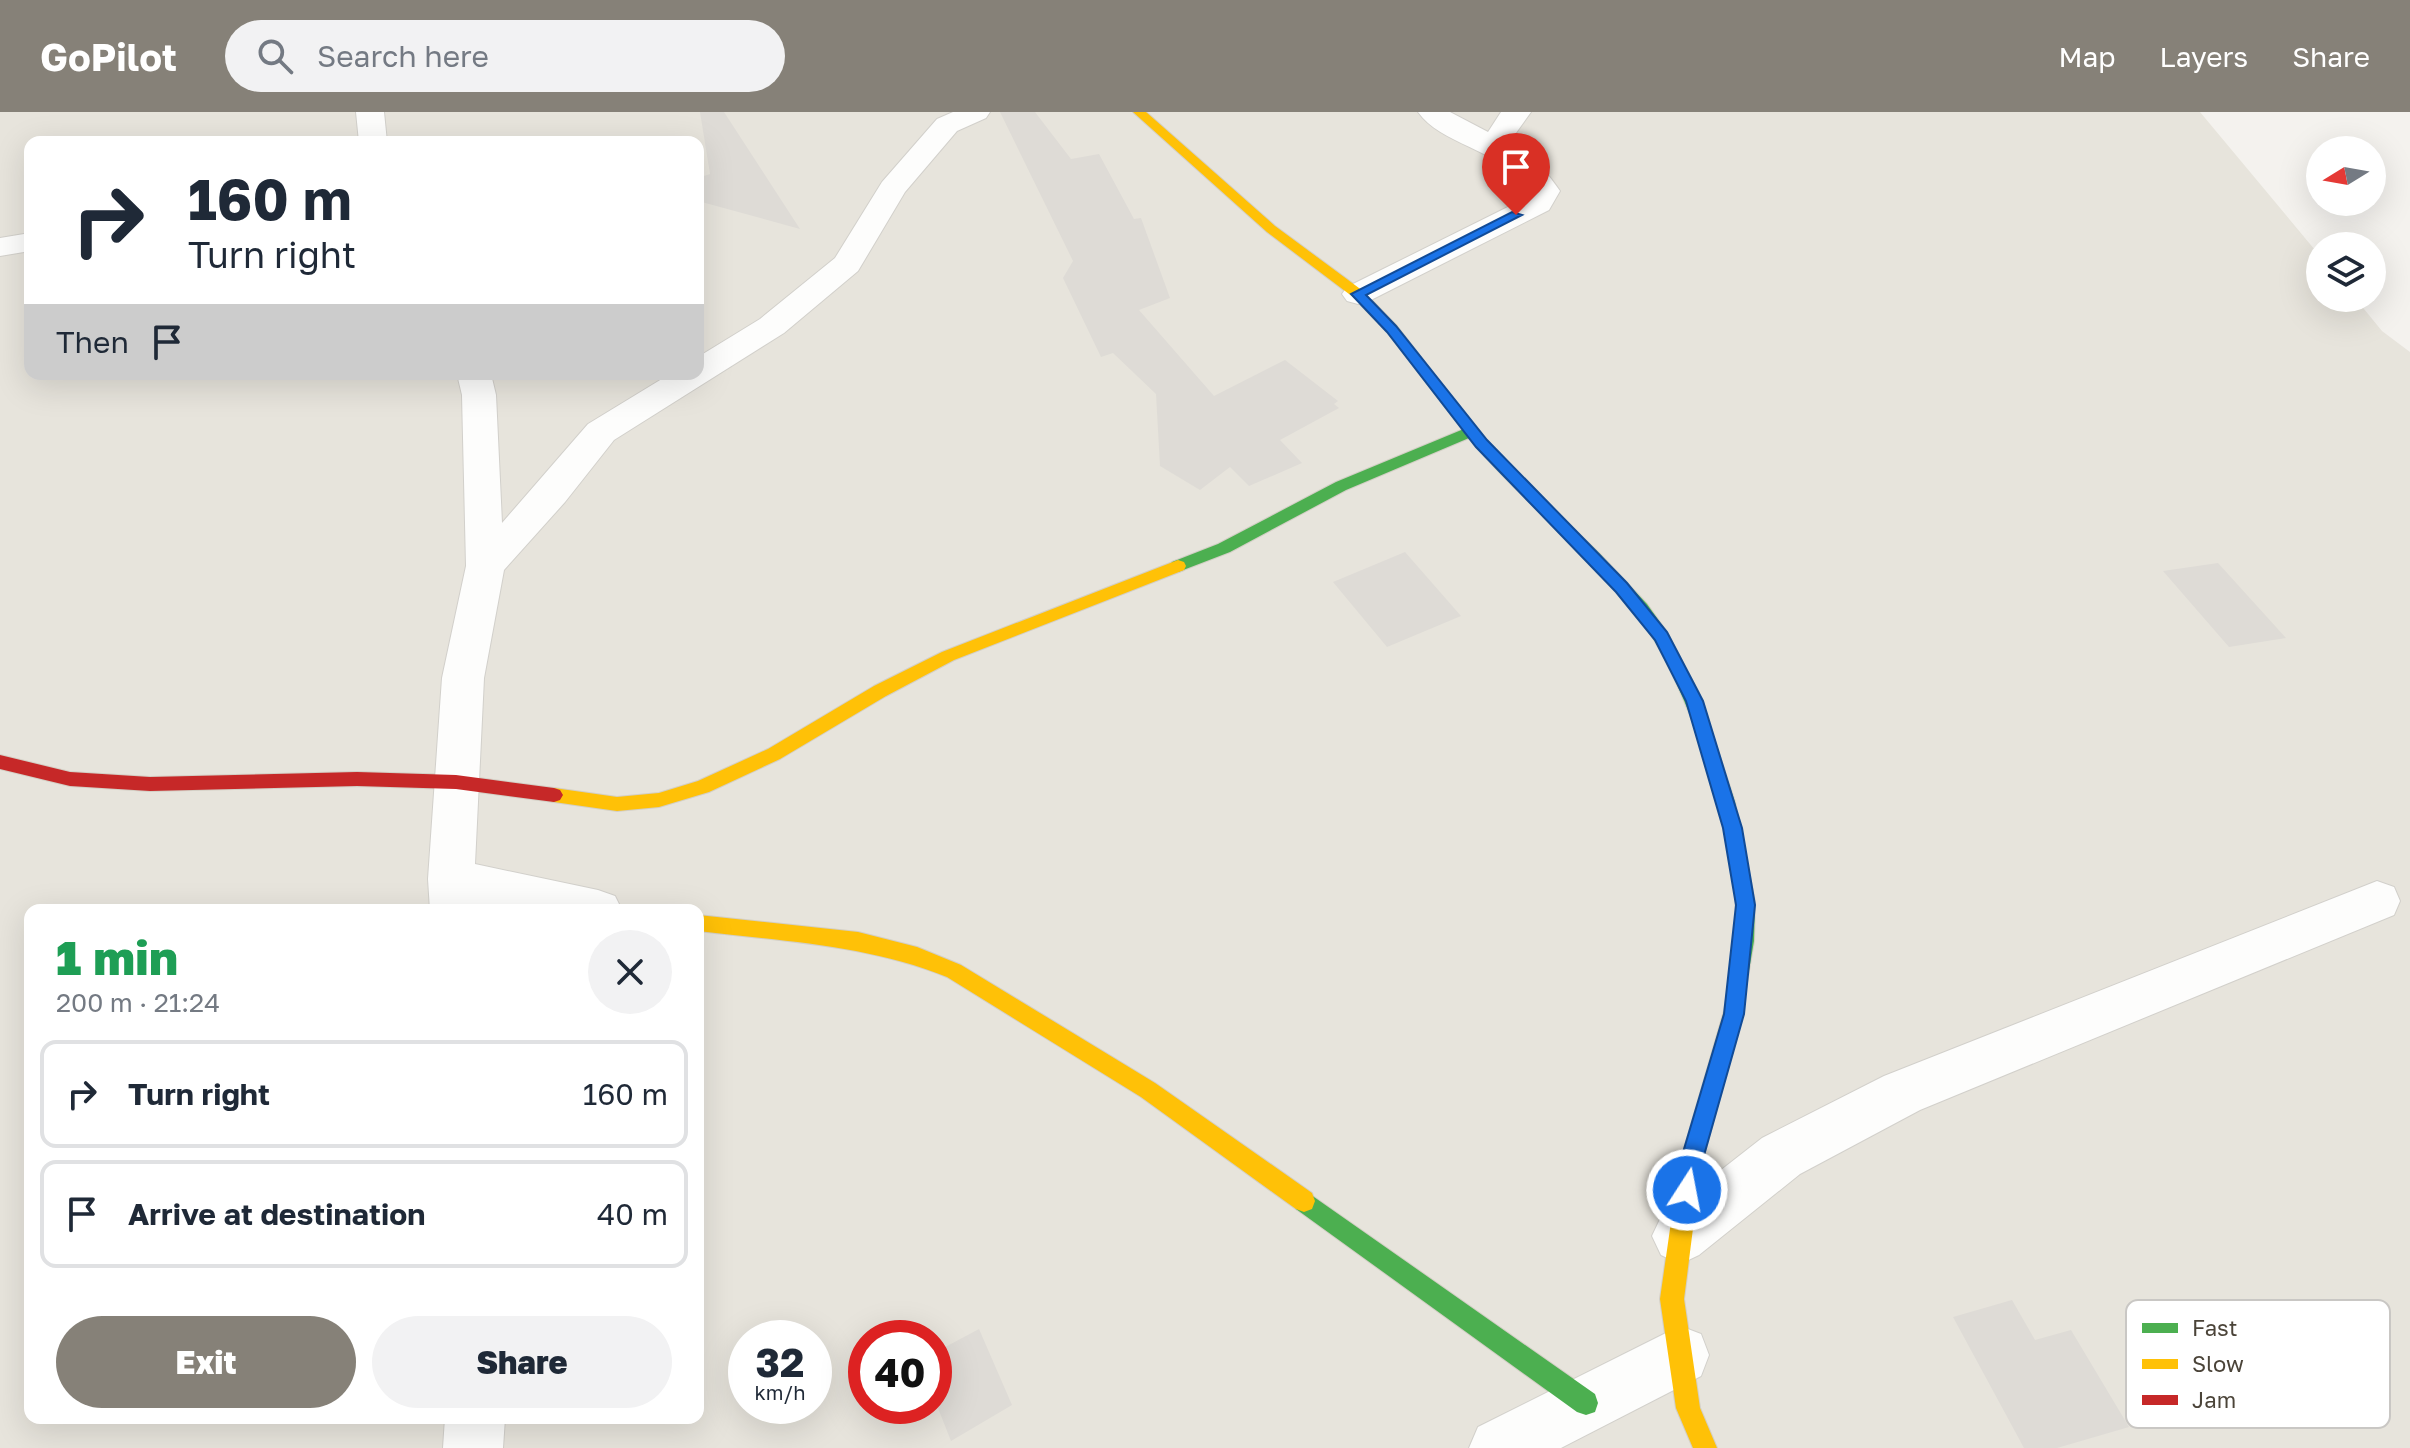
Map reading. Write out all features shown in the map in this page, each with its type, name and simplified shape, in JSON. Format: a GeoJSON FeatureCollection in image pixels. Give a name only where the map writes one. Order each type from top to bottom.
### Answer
{"type":"FeatureCollection","features":[{"type":"Feature","properties":{"kind":"street"},"geometry":{"type":"LineString","coordinates":[[370,112],[372,136]]}},
{"type":"Feature","properties":{"kind":"street"},"geometry":{"type":"LineString","coordinates":[[704,368],[772,326],[847,264],[892,188],[947,125],[976,112]]}},
{"type":"Feature","properties":{"kind":"street"},"geometry":{"type":"LineString","coordinates":[[1139,112],[1271,229],[1358,294],[1392,329],[1471,431],[1621,588],[1661,636],[1694,701],[1732,828],[1746,905],[1734,1014],[1690,1166],[1672,1299],[1688,1408],[1705,1448]]}},
{"type":"Feature","properties":{"kind":"street"},"geometry":{"type":"LineString","coordinates":[[1358,294],[1538,204],[1545,191],[1536,175],[1515,156],[1432,112]]}},
{"type":"Feature","properties":{"kind":"street"},"geometry":{"type":"LineString","coordinates":[[1515,156],[1502,133],[1506,122],[1517,112]]}},
{"type":"Feature","properties":{"kind":"street"},"geometry":{"type":"LineString","coordinates":[[0,247],[24,243]]}},
{"type":"Feature","properties":{"kind":"street"},"geometry":{"type":"LineString","coordinates":[[475,380],[479,395],[485,566],[463,678],[452,894],[543,904]]}},
{"type":"Feature","properties":{"kind":"street"},"geometry":{"type":"LineString","coordinates":[[485,566],[552,493],[601,432],[685,380]]}},
{"type":"Feature","properties":{"kind":"street"},"geometry":{"type":"LineString","coordinates":[[0,762],[70,779],[150,784],[357,779],[456,782],[617,804],[659,800],[703,787],[774,754],[948,656],[1200,558],[1341,486],[1471,431]]}},
{"type":"Feature","properties":{"kind":"street"},"geometry":{"type":"LineString","coordinates":[[1680,1236],[1781,1156],[1902,1093],[2377,901]]}},
{"type":"Feature","properties":{"kind":"street"},"geometry":{"type":"LineString","coordinates":[[704,924],[858,941],[917,956],[954,971],[1148,1090],[1586,1403]]}},
{"type":"Feature","properties":{"kind":"street"},"geometry":{"type":"LineString","coordinates":[[1499,1448],[1680,1355]]}},
{"type":"Feature","properties":{"kind":"street"},"geometry":{"type":"LineString","coordinates":[[473,1448],[475,1424]]}},
{"type":"Feature","properties":{"kind":"shaded area"},"geometry":{"type":"Polygon","coordinates":[[[0,112],[2200,112],[2306,239],[2306,312],[2366,312],[2382,331],[2410,352],[2410,1448],[0,1448],[0,112]]]}},
{"type":"Feature","properties":{"kind":"building"},"geometry":{"type":"Polygon","coordinates":[[[700,112],[724,112],[800,229],[704,203],[704,176],[710,174],[700,112]]]}},
{"type":"Feature","properties":{"kind":"building"},"geometry":{"type":"Polygon","coordinates":[[[1000,112],[1035,112],[1071,159],[1099,154],[1134,219],[1141,218],[1170,298],[1139,310],[1214,396],[1285,360],[1338,401],[1334,404],[1339,408],[1280,440],[1302,463],[1249,486],[1230,467],[1200,490],[1160,466],[1156,394],[1113,353],[1101,357],[1063,278],[1073,261],[1000,112]]]}},
{"type":"Feature","properties":{"kind":"building"},"geometry":{"type":"Polygon","coordinates":[[[1405,552],[1461,616],[1387,647],[1333,582],[1405,552]]]}},
{"type":"Feature","properties":{"kind":"building"},"geometry":{"type":"Polygon","coordinates":[[[2218,563],[2286,638],[2229,647],[2163,571],[2218,563]]]}},
{"type":"Feature","properties":{"kind":"building"},"geometry":{"type":"Polygon","coordinates":[[[2012,1300],[2035,1340],[2071,1330],[2126,1422],[2126,1428],[2057,1448],[2024,1448],[1953,1317],[2012,1300]]]}},
{"type":"Feature","properties":{"kind":"building"},"geometry":{"type":"Polygon","coordinates":[[[979,1329],[1012,1405],[951,1441],[944,1424],[952,1424],[952,1343],[979,1329]]]}},
{"type":"Feature","properties":{"kind":"traffic: fast"},"geometry":{"type":"LineString","coordinates":[[1471,431],[1517,483],[1618,582],[1661,636],[1676,662],[1715,764],[1741,872],[1746,914],[1734,1011]]}},
{"type":"Feature","properties":{"kind":"traffic: fast"},"geometry":{"type":"LineString","coordinates":[[1178,566],[1224,548],[1341,486],[1471,431]]}},
{"type":"Feature","properties":{"kind":"traffic: fast"},"geometry":{"type":"LineString","coordinates":[[1304,1201],[1586,1403]]}},
{"type":"Feature","properties":{"kind":"traffic: slow"},"geometry":{"type":"LineString","coordinates":[[1139,112],[1271,229],[1358,294],[1392,329],[1471,431]]}},
{"type":"Feature","properties":{"kind":"traffic: slow"},"geometry":{"type":"LineString","coordinates":[[554,795],[617,804],[659,800],[703,787],[774,754],[880,691],[948,656],[1178,566]]}},
{"type":"Feature","properties":{"kind":"traffic: slow"},"geometry":{"type":"LineString","coordinates":[[704,924],[858,941],[917,956],[954,971],[1148,1090],[1304,1201]]}},
{"type":"Feature","properties":{"kind":"traffic: slow"},"geometry":{"type":"LineString","coordinates":[[1705,1448],[1688,1408],[1672,1299],[1690,1166],[1734,1011]]}},
{"type":"Feature","properties":{"kind":"traffic: jam"},"geometry":{"type":"LineString","coordinates":[[0,762],[70,779],[150,784],[357,779],[456,782],[554,795]]}},
{"type":"Feature","properties":{"kind":"route"},"geometry":{"type":"LineString","coordinates":[[1516,215],[1358,294],[1392,329],[1481,444],[1621,588],[1661,636],[1694,701],[1732,828],[1746,905],[1734,1014],[1690,1166],[1687,1190]]}}]}
